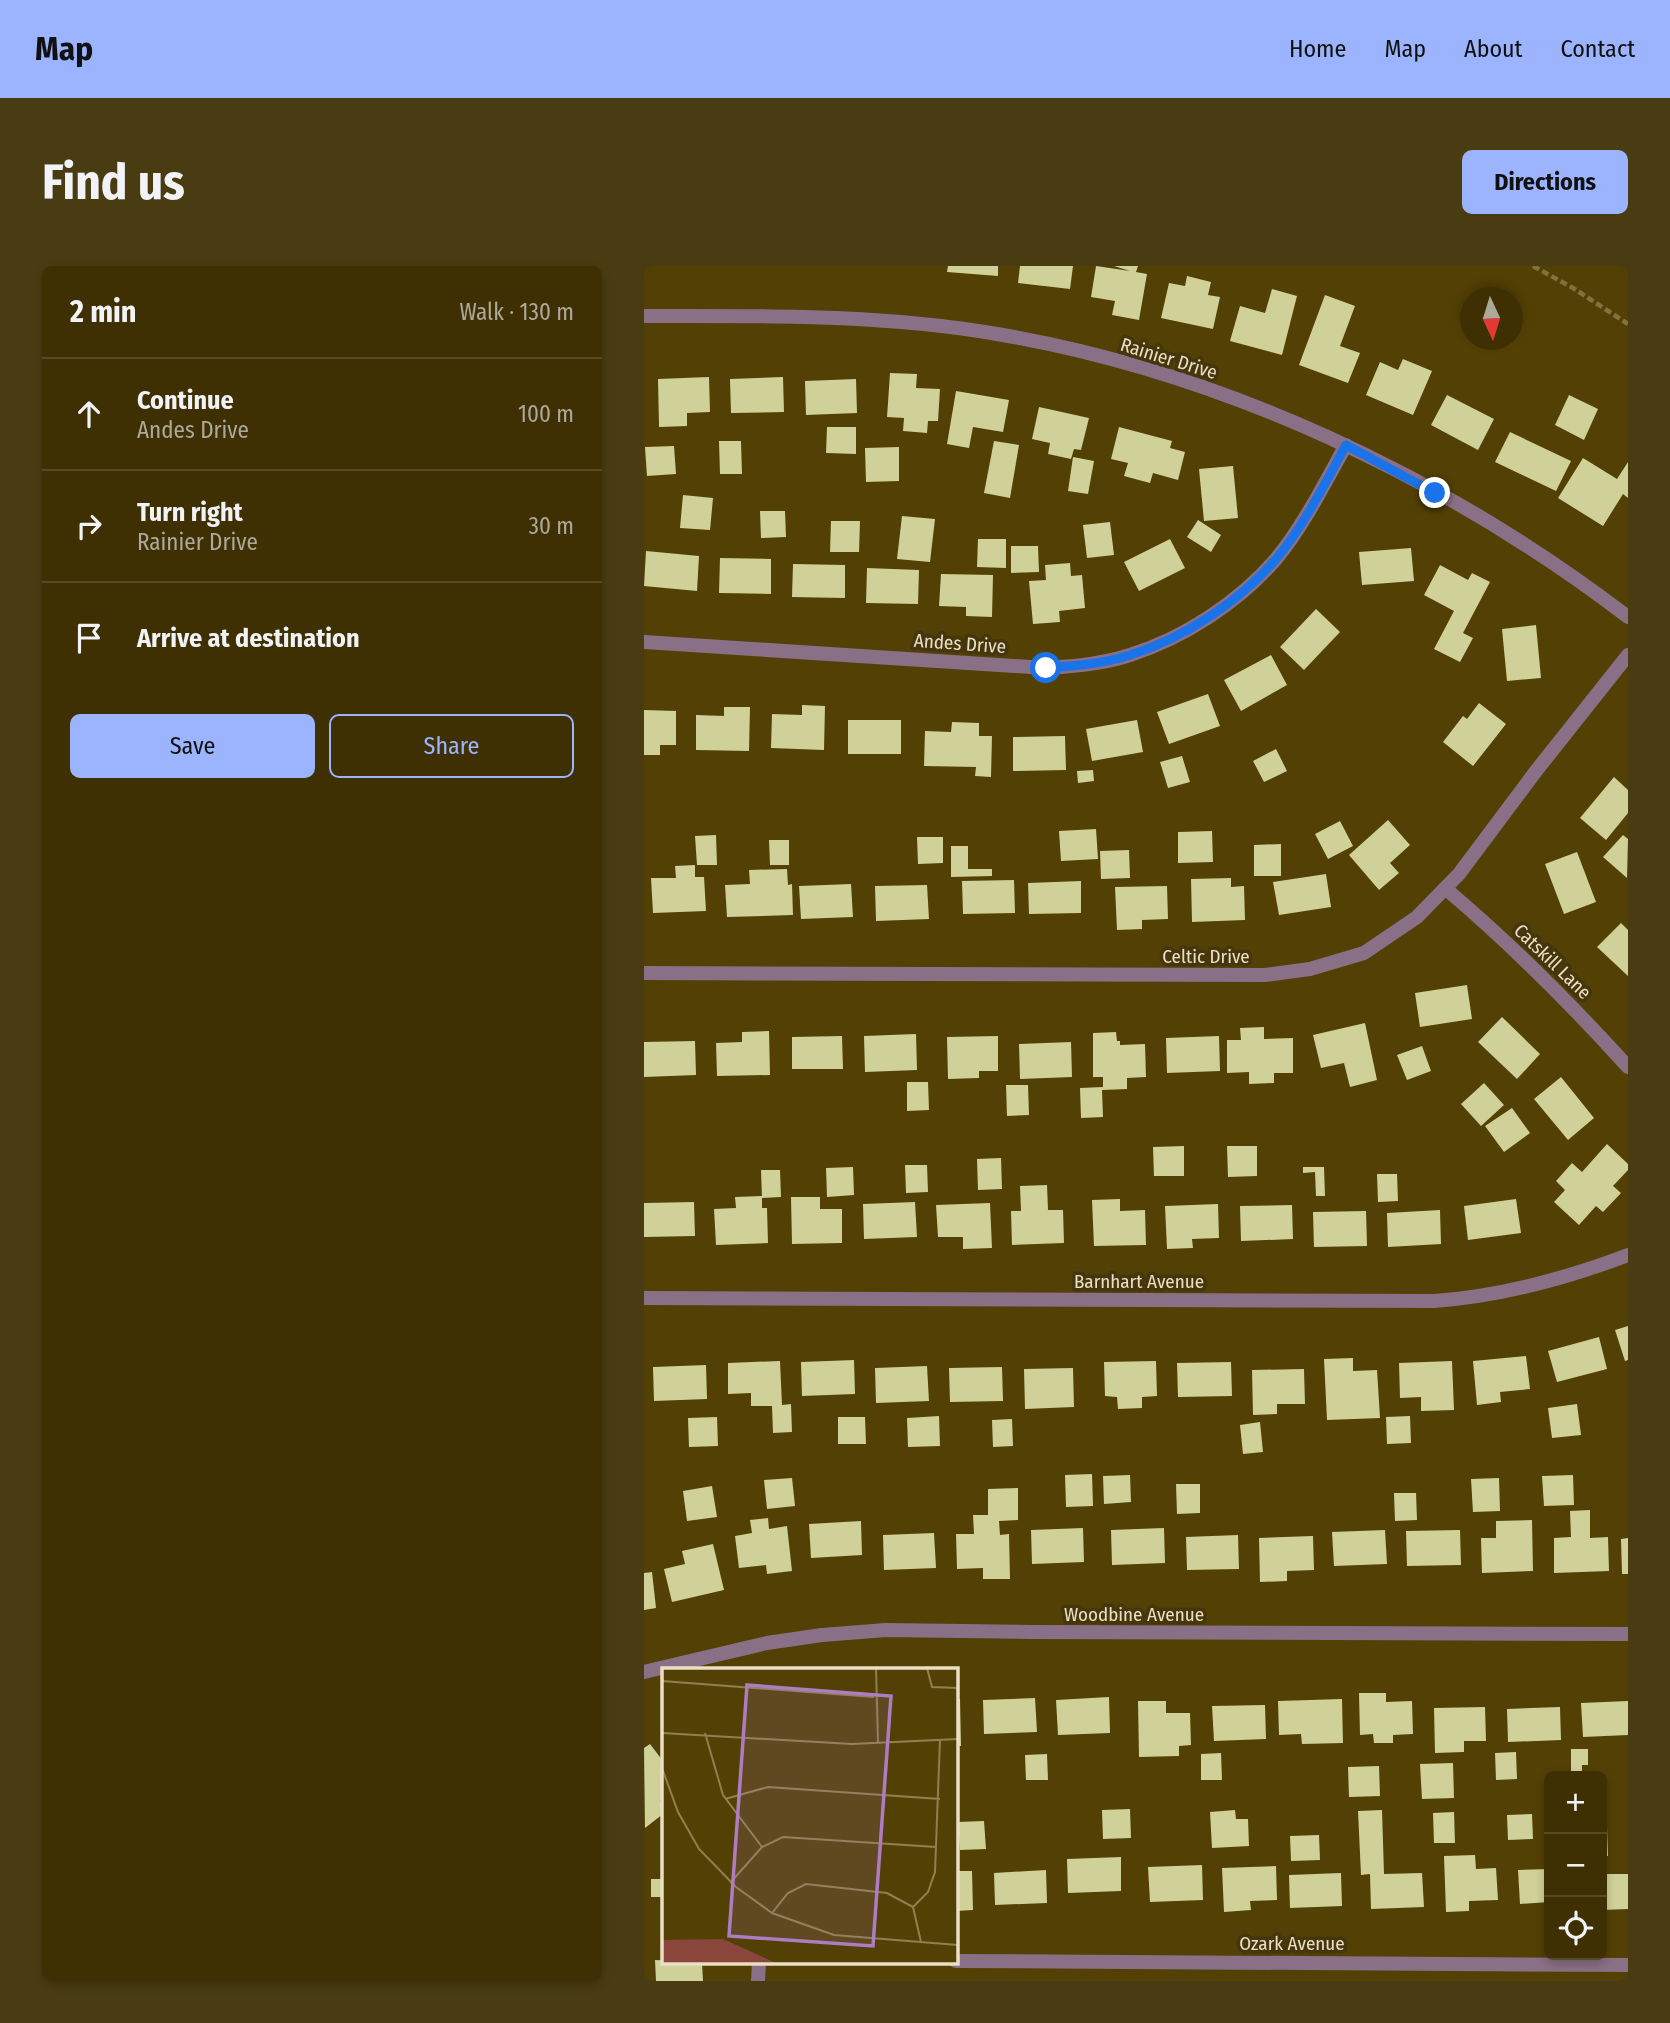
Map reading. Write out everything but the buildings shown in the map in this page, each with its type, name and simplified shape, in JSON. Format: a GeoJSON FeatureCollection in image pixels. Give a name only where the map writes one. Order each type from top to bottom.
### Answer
{"type":"FeatureCollection","features":[{"type":"Feature","properties":{"kind":"street","name":"Rainier Drive"},"geometry":{"type":"LineString","coordinates":[[644,316],[807,316],[916,323],[997,334],[1066,348],[1175,377],[1250,404],[1346,445],[1519,541],[1628,617]]}},
{"type":"Feature","properties":{"kind":"street","name":"Andes Drive"},"geometry":{"type":"LineString","coordinates":[[644,642],[1046,668],[1086,665],[1130,655],[1175,636],[1210,615],[1246,588],[1276,558],[1318,496],[1346,445]]}},
{"type":"Feature","properties":{"kind":"street","name":"Celtic Drive"},"geometry":{"type":"LineString","coordinates":[[644,973],[1265,975],[1310,969],[1364,953],[1417,917],[1446,889],[1628,655]]}},
{"type":"Feature","properties":{"kind":"street","name":"Catskill Lane"},"geometry":{"type":"LineString","coordinates":[[1446,889],[1482,919],[1570,1003],[1628,1067]]}},
{"type":"Feature","properties":{"kind":"street","name":"Barnhart Avenue"},"geometry":{"type":"LineString","coordinates":[[644,1298],[1434,1301],[1520,1289],[1585,1271],[1628,1255]]}},
{"type":"Feature","properties":{"kind":"street","name":"Woodbine Avenue"},"geometry":{"type":"LineString","coordinates":[[674,1668],[711,1663],[767,1643],[822,1634],[886,1630],[1045,1633],[1628,1634]]}},
{"type":"Feature","properties":{"kind":"street","name":"Woodbine Avenue"},"geometry":{"type":"LineString","coordinates":[[644,1672],[662,1670]]}},
{"type":"Feature","properties":{"kind":"street","name":"Ozark Avenue"},"geometry":{"type":"LineString","coordinates":[[957,1961],[1628,1965]]}},
{"type":"Feature","properties":{"kind":"path"},"geometry":{"type":"LineString","coordinates":[[1533,266],[1628,324]]}},
{"type":"Feature","properties":{"kind":"route"},"geometry":{"type":"LineString","coordinates":[[1046,668],[1086,665],[1130,655],[1175,636],[1210,615],[1246,588],[1276,558],[1318,496],[1346,445],[1435,493]]}}]}
